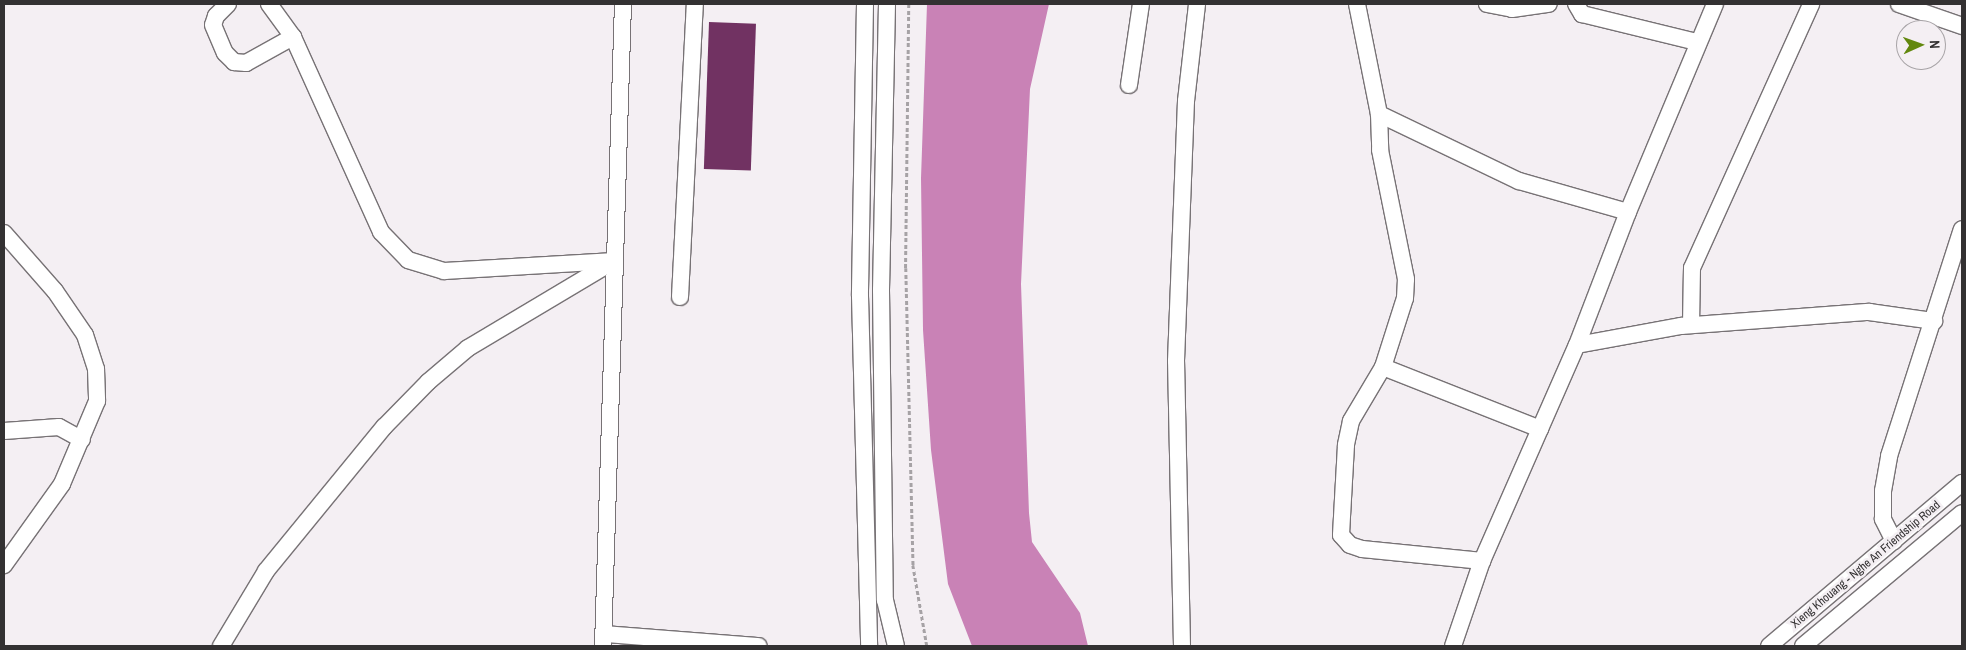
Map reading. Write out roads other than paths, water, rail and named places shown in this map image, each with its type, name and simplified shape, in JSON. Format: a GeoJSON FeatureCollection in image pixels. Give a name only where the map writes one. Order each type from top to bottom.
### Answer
{"type":"FeatureCollection","features":[{"type":"Feature","properties":{"kind":"street"},"geometry":{"type":"LineString","coordinates":[[228,4],[216,16],[213,25],[225,53],[234,62],[246,63],[293,36]]}},
{"type":"Feature","properties":{"kind":"street"},"geometry":{"type":"LineString","coordinates":[[269,4],[293,36],[381,232],[408,260],[444,271],[614,261]]}},
{"type":"Feature","properties":{"kind":"street"},"geometry":{"type":"LineString","coordinates":[[623,4],[604,640],[759,646]]}},
{"type":"Feature","properties":{"kind":"street"},"geometry":{"type":"LineString","coordinates":[[680,297],[695,4]]}},
{"type":"Feature","properties":{"kind":"street"},"geometry":{"type":"LineString","coordinates":[[865,4],[860,296],[869,646]]}},
{"type":"Feature","properties":{"kind":"street"},"geometry":{"type":"LineString","coordinates":[[887,4],[881,310],[885,600],[896,646]]}},
{"type":"Feature","properties":{"kind":"street"},"geometry":{"type":"LineString","coordinates":[[1128,85],[1141,4]]}},
{"type":"Feature","properties":{"kind":"street"},"geometry":{"type":"LineString","coordinates":[[1182,646],[1176,360],[1186,100],[1197,4]]}},
{"type":"Feature","properties":{"kind":"street"},"geometry":{"type":"LineString","coordinates":[[1357,4],[1379,114],[1380,150],[1406,279],[1405,298],[1383,367],[1351,421],[1346,445],[1341,536],[1350,545],[1362,549],[1482,561]]}},
{"type":"Feature","properties":{"kind":"street"},"geometry":{"type":"LineString","coordinates":[[1487,4],[1512,9],[1550,4]]}},
{"type":"Feature","properties":{"kind":"street"},"geometry":{"type":"LineString","coordinates":[[1576,4],[1582,14],[1697,42]]}},
{"type":"Feature","properties":{"kind":"street"},"geometry":{"type":"LineString","coordinates":[[1452,646],[1482,561],[1577,345],[1628,212],[1697,42],[1715,4]]}},
{"type":"Feature","properties":{"kind":"street"},"geometry":{"type":"LineString","coordinates":[[1691,325],[1692,268],[1811,4]]}},
{"type":"Feature","properties":{"kind":"street"},"geometry":{"type":"LineString","coordinates":[[1899,4],[1962,26]]}},
{"type":"Feature","properties":{"kind":"street"},"geometry":{"type":"LineString","coordinates":[[1379,114],[1519,181],[1628,212]]}},
{"type":"Feature","properties":{"kind":"street"},"geometry":{"type":"LineString","coordinates":[[1894,541],[1883,519],[1883,491],[1889,456],[1934,321],[1962,229]]}},
{"type":"Feature","properties":{"kind":"street"},"geometry":{"type":"LineString","coordinates":[[4,232],[55,290],[84,335],[96,369],[97,401],[62,484],[4,565]]}},
{"type":"Feature","properties":{"kind":"street"},"geometry":{"type":"LineString","coordinates":[[221,646],[266,571],[384,427],[428,382],[468,348],[614,261]]}},
{"type":"Feature","properties":{"kind":"street"},"geometry":{"type":"LineString","coordinates":[[1577,345],[1691,325],[1869,312],[1934,321]]}},
{"type":"Feature","properties":{"kind":"street"},"geometry":{"type":"LineString","coordinates":[[1383,367],[1540,429]]}},
{"type":"Feature","properties":{"kind":"street"},"geometry":{"type":"LineString","coordinates":[[4,431],[59,427],[82,440]]}},
{"type":"Feature","properties":{"kind":"street","name":"Xieng Khouang - Nghe An Friendship Road"},"geometry":{"type":"LineString","coordinates":[[1769,646],[1962,483]]}},
{"type":"Feature","properties":{"kind":"street","name":"Xieng Khouang - Nghe An Friendship Road"},"geometry":{"type":"LineString","coordinates":[[1803,646],[1962,513]]}}]}
